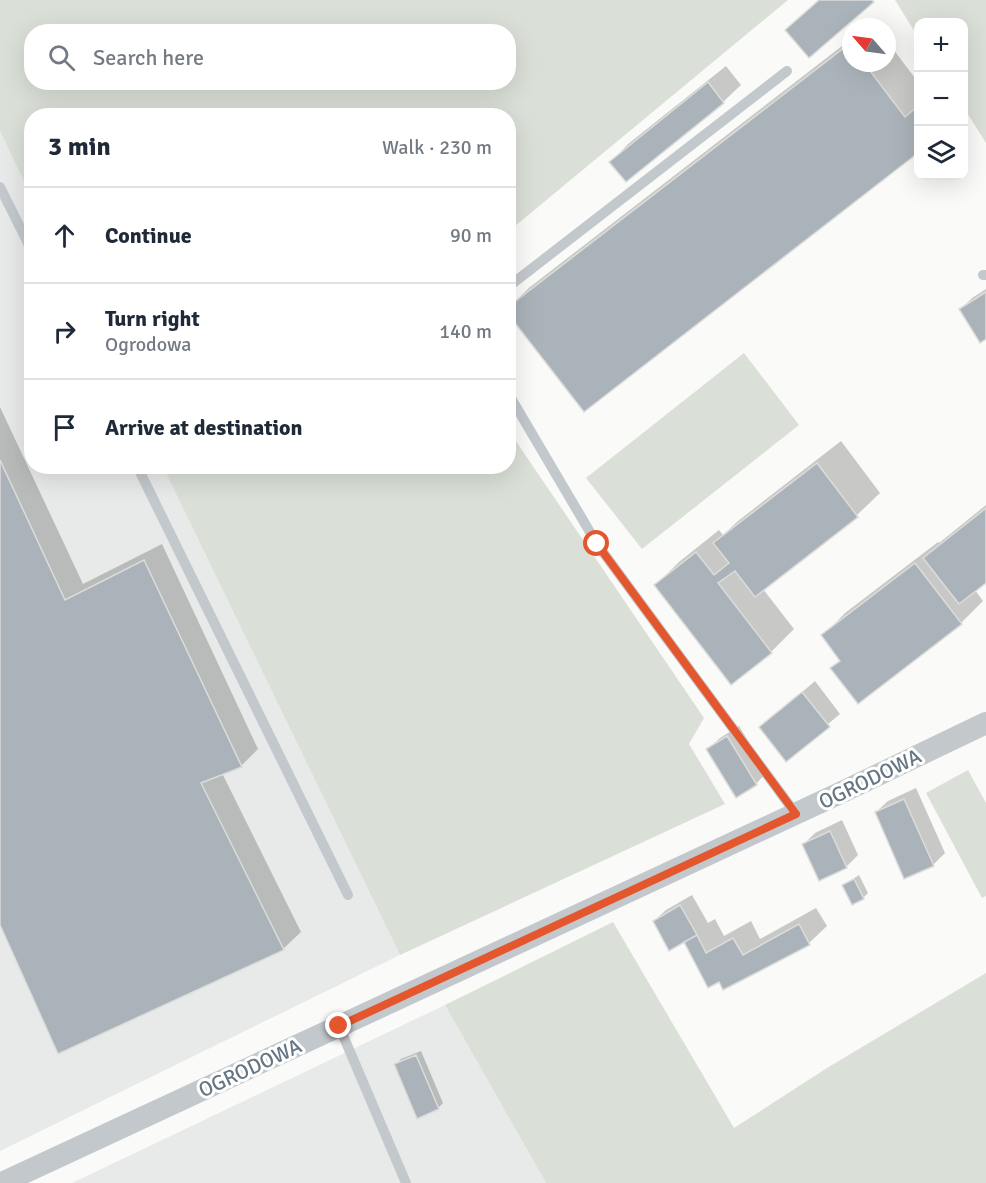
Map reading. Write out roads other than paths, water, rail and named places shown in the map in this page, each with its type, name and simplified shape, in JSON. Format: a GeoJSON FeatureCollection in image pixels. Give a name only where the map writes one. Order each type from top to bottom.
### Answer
{"type":"FeatureCollection","features":[{"type":"Feature","properties":{"kind":"street","name":"OGRODOWA"},"geometry":{"type":"LineString","coordinates":[[2,1183],[796,814],[986,723]]}},
{"type":"Feature","properties":{"kind":"lane"},"geometry":{"type":"LineString","coordinates":[[516,281],[787,71]]}},
{"type":"Feature","properties":{"kind":"lane"},"geometry":{"type":"LineString","coordinates":[[0,187],[24,235]]}},
{"type":"Feature","properties":{"kind":"lane"},"geometry":{"type":"LineString","coordinates":[[516,407],[597,544],[796,814]]}},
{"type":"Feature","properties":{"kind":"lane"},"geometry":{"type":"LineString","coordinates":[[142,474],[348,895]]}},
{"type":"Feature","properties":{"kind":"lane"},"geometry":{"type":"LineString","coordinates":[[339,1026],[406,1183]]}}]}
